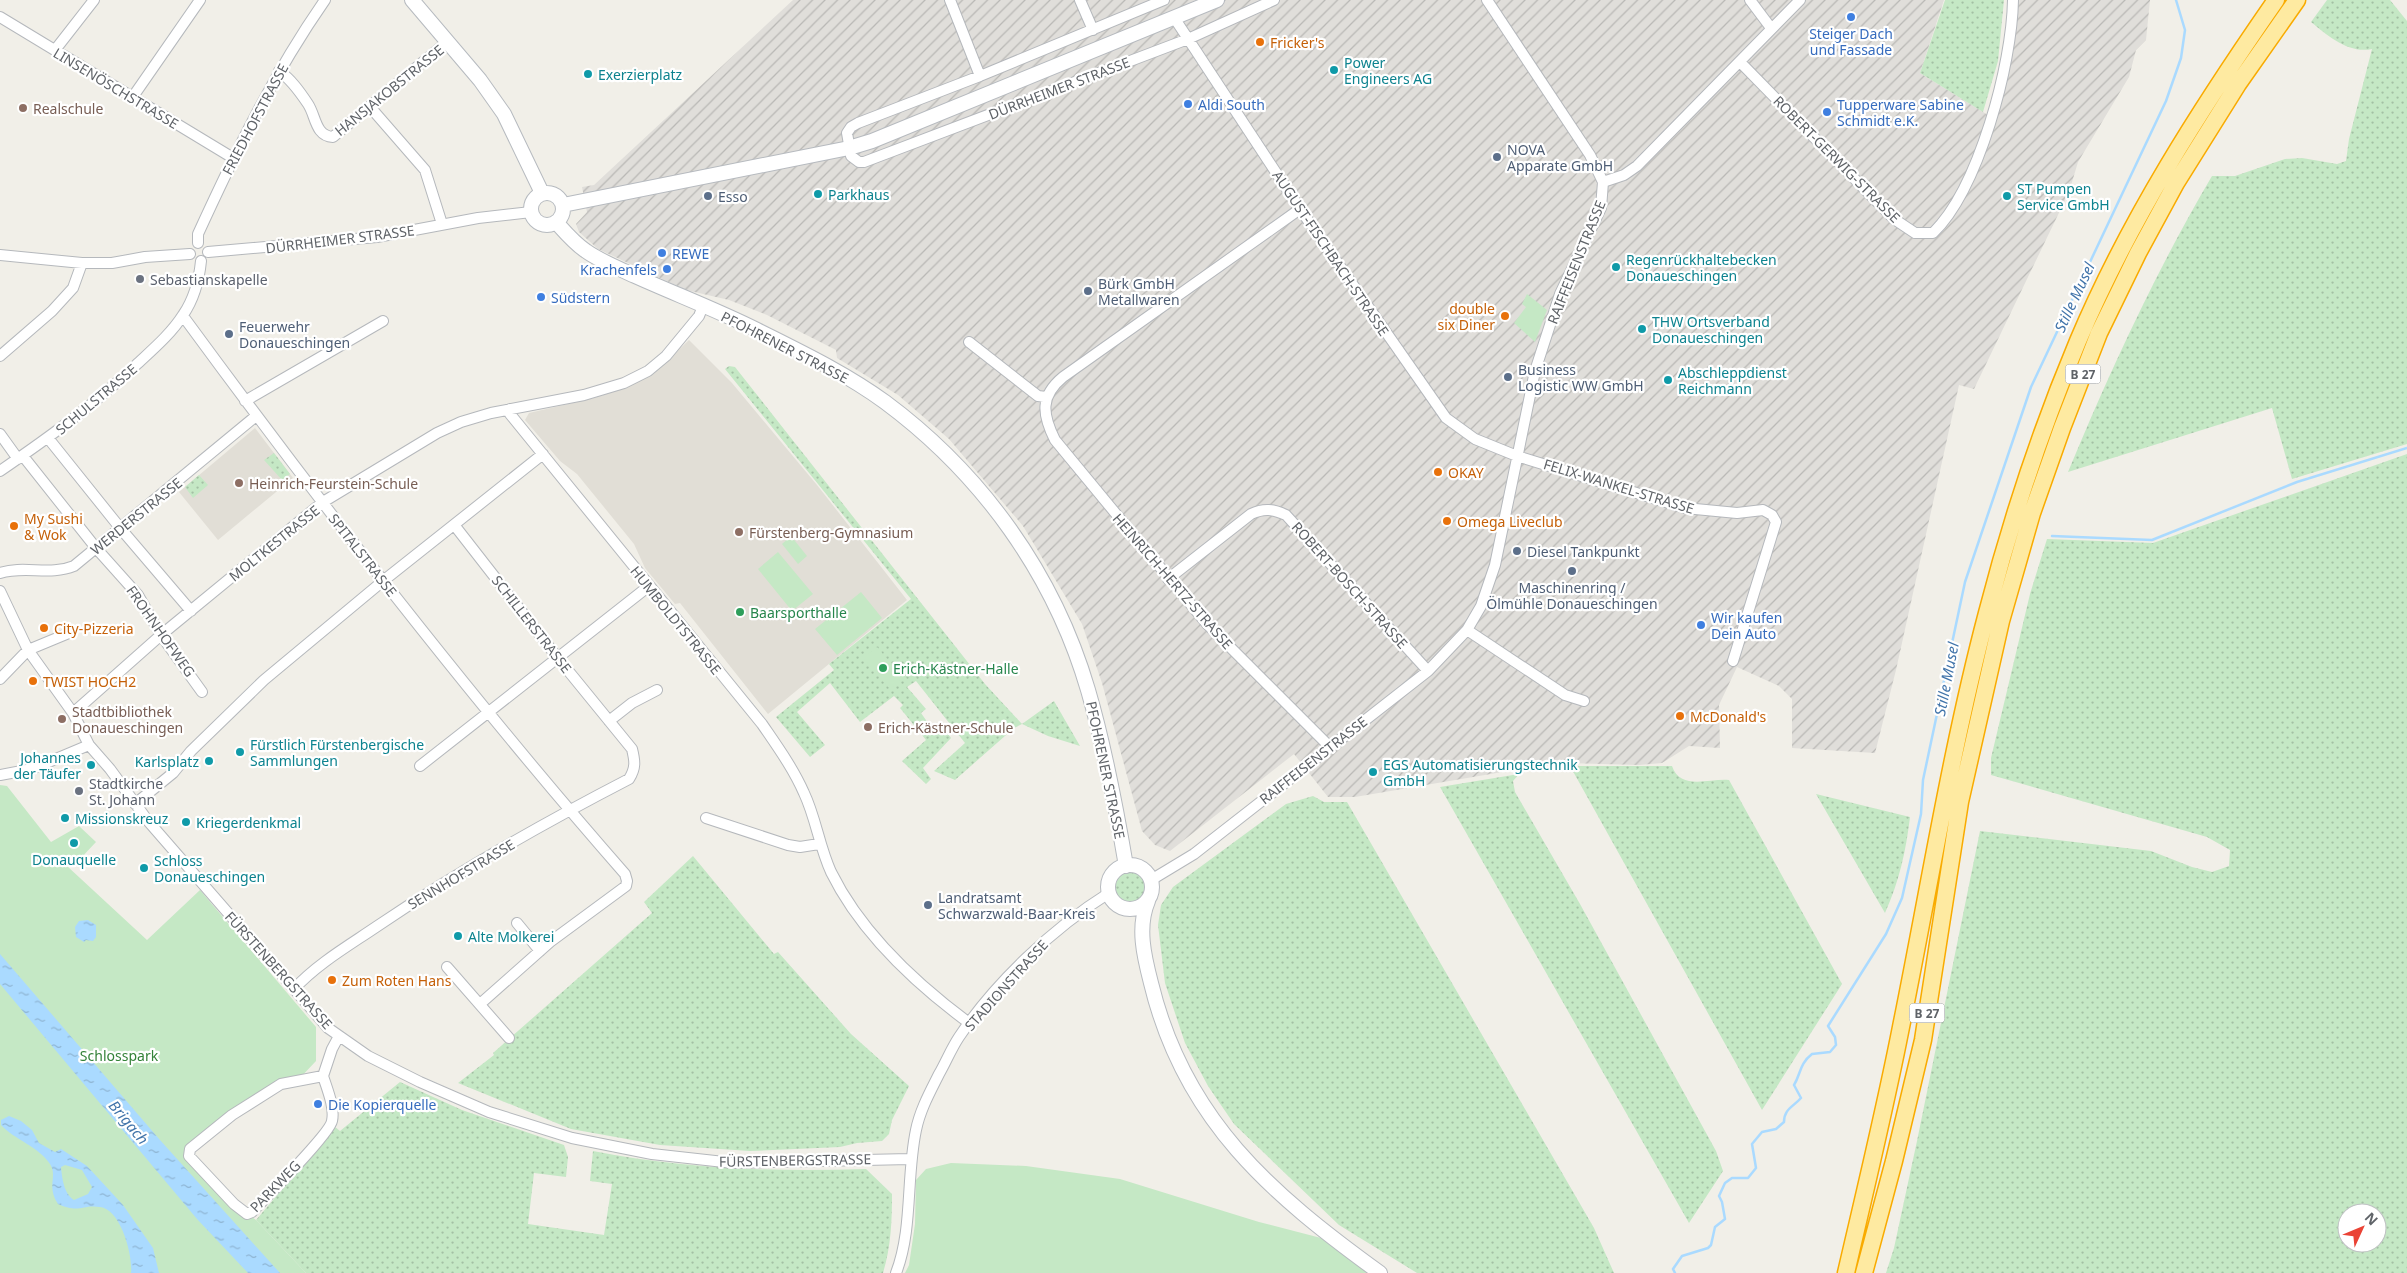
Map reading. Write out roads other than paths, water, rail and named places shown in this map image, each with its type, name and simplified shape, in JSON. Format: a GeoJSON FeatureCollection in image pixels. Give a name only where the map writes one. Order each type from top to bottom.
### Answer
{"type":"FeatureCollection","features":[{"type":"Feature","properties":{"kind":"highway","name":"B 27"},"geometry":{"type":"LineString","coordinates":[[1846,1273],[1901,1029],[1952,766],[1986,615],[2017,505],[2079,339],[2121,251],[2162,175],[2226,72],[2276,0]]}},
{"type":"Feature","properties":{"kind":"highway","name":"B 27"},"geometry":{"type":"LineString","coordinates":[[1864,1273],[1894,1161],[1923,1040],[1960,802],[2001,621],[2032,513],[2062,428],[2099,333],[2138,253],[2176,183],[2238,84],[2297,0]]}},
{"type":"Feature","properties":{"kind":"main road"},"geometry":{"type":"LineString","coordinates":[[412,0],[480,80],[504,114],[542,193]]}},
{"type":"Feature","properties":{"kind":"main road","name":"DÜRRHEIMER STRASSE"},"geometry":{"type":"LineString","coordinates":[[563,205],[849,148],[872,141],[1217,0]]}},
{"type":"Feature","properties":{"kind":"main road"},"geometry":{"type":"LineString","coordinates":[[542,193],[556,195],[563,205],[562,215],[556,222],[540,223],[531,212],[532,203],[542,193]]}},
{"type":"Feature","properties":{"kind":"main road","name":"PFOHRENER STRASSE"},"geometry":{"type":"LineString","coordinates":[[556,222],[579,246],[603,261],[806,354],[842,374],[884,402],[948,456],[1005,521],[1049,592],[1067,632],[1088,688],[1101,735],[1126,866]]}},
{"type":"Feature","properties":{"kind":"main road"},"geometry":{"type":"LineString","coordinates":[[1143,946],[1123,908],[1112,900],[1109,893],[1110,878],[1114,872],[1126,866],[1140,868],[1151,880],[1151,894],[1143,912],[1143,946],[1153,990],[1167,1034],[1185,1075],[1211,1116],[1240,1154],[1272,1188],[1326,1233],[1380,1273]]}},
{"type":"Feature","properties":{"kind":"main road"},"geometry":{"type":"LineString","coordinates":[[1123,908],[1136,908],[1148,901]]}},
{"type":"Feature","properties":{"kind":"street"},"geometry":{"type":"LineString","coordinates":[[55,50],[94,0]]}},
{"type":"Feature","properties":{"kind":"street"},"geometry":{"type":"LineString","coordinates":[[132,98],[200,0]]}},
{"type":"Feature","properties":{"kind":"street","name":"FRIEDHOFSTRASSE"},"geometry":{"type":"LineString","coordinates":[[198,243],[198,234],[233,158],[293,46],[325,0]]}},
{"type":"Feature","properties":{"kind":"street"},"geometry":{"type":"LineString","coordinates":[[950,0],[980,76]]}},
{"type":"Feature","properties":{"kind":"street"},"geometry":{"type":"LineString","coordinates":[[1080,0],[1093,30]]}},
{"type":"Feature","properties":{"kind":"street"},"geometry":{"type":"LineString","coordinates":[[849,148],[847,133],[851,127],[858,123],[980,76],[1164,0]]}},
{"type":"Feature","properties":{"kind":"street","name":"DÜRRHEIMER STRASSE"},"geometry":{"type":"LineString","coordinates":[[849,148],[851,156],[859,162],[864,162],[1188,39],[1274,0]]}},
{"type":"Feature","properties":{"kind":"street"},"geometry":{"type":"LineString","coordinates":[[1487,0],[1590,155],[1603,182]]}},
{"type":"Feature","properties":{"kind":"street"},"geometry":{"type":"LineString","coordinates":[[1750,0],[1771,28]]}},
{"type":"Feature","properties":{"kind":"street","name":"RAIFFEISENSTRASSE"},"geometry":{"type":"LineString","coordinates":[[1151,880],[1194,854],[1428,671],[1467,630],[1481,606],[1493,573],[1535,370],[1560,294],[1601,208],[1603,182],[1624,175],[1637,166],[1800,0]]}},
{"type":"Feature","properties":{"kind":"street","name":"ROBERT-GERWIG-STRASSE"},"geometry":{"type":"LineString","coordinates":[[1740,62],[1894,218],[1915,233],[1933,233],[1946,220],[1962,190],[1996,106],[2006,57],[2013,0]]}},
{"type":"Feature","properties":{"kind":"street","name":"LINSENÖSCHSTRASSE"},"geometry":{"type":"LineString","coordinates":[[0,17],[233,158]]}},
{"type":"Feature","properties":{"kind":"street","name":"AUGUST-FISCHBACH-STRASSE"},"geometry":{"type":"LineString","coordinates":[[1175,18],[1300,209],[1442,413],[1475,439],[1517,456]]}},
{"type":"Feature","properties":{"kind":"street","name":"HANSJAKOBSTRASSE"},"geometry":{"type":"LineString","coordinates":[[279,71],[288,77],[310,107],[312,119],[322,132],[329,137],[338,135],[448,42]]}},
{"type":"Feature","properties":{"kind":"street"},"geometry":{"type":"LineString","coordinates":[[371,108],[425,170],[442,224]]}},
{"type":"Feature","properties":{"kind":"street"},"geometry":{"type":"LineString","coordinates":[[969,342],[1038,396],[1046,397],[1053,385],[1063,377],[1300,209]]}},
{"type":"Feature","properties":{"kind":"street","name":"DÜRRHEIMER STRASSE"},"geometry":{"type":"LineString","coordinates":[[208,252],[377,237],[442,224],[531,212]]}},
{"type":"Feature","properties":{"kind":"street"},"geometry":{"type":"LineString","coordinates":[[198,243],[205,246],[208,252],[206,258],[200,261],[194,260],[190,254],[192,247],[198,243]]}},
{"type":"Feature","properties":{"kind":"street"},"geometry":{"type":"LineString","coordinates":[[0,255],[82,263],[112,263],[145,257],[190,254]]}},
{"type":"Feature","properties":{"kind":"street"},"geometry":{"type":"LineString","coordinates":[[183,316],[196,288],[200,261]]}},
{"type":"Feature","properties":{"kind":"street"},"geometry":{"type":"LineString","coordinates":[[0,356],[52,311],[73,288],[82,263]]}},
{"type":"Feature","properties":{"kind":"street","name":"MOLTKESTRASSE"},"geometry":{"type":"LineString","coordinates":[[73,713],[161,635],[323,502],[437,433],[461,422],[510,409],[584,395],[624,383],[648,371],[666,356],[699,316],[703,306]]}},
{"type":"Feature","properties":{"kind":"street","name":"SPITALSTRASSE"},"geometry":{"type":"LineString","coordinates":[[183,316],[256,416],[383,581],[569,810],[626,874],[627,881],[621,890],[540,951]]}},
{"type":"Feature","properties":{"kind":"street","name":"SCHULSTRASSE"},"geometry":{"type":"LineString","coordinates":[[0,471],[48,438],[116,384],[153,350],[183,316]]}},
{"type":"Feature","properties":{"kind":"street"},"geometry":{"type":"LineString","coordinates":[[245,401],[382,321]]}},
{"type":"Feature","properties":{"kind":"street","name":"HEINRICH-HERTZ-STRASSE"},"geometry":{"type":"LineString","coordinates":[[1046,397],[1046,417],[1055,440],[1168,579],[1214,631],[1330,747]]}},
{"type":"Feature","properties":{"kind":"street","name":"HUMBOLDTSTRASSE"},"geometry":{"type":"LineString","coordinates":[[510,409],[510,414],[762,724],[783,754],[804,793],[819,844],[838,886],[870,930],[910,974],[969,1023]]}},
{"type":"Feature","properties":{"kind":"street","name":"WERDERSTRASSE"},"geometry":{"type":"LineString","coordinates":[[0,573],[10,570],[63,571],[74,566],[256,416]]}},
{"type":"Feature","properties":{"kind":"street","name":"FROHNHOFWEG"},"geometry":{"type":"LineString","coordinates":[[0,434],[138,595],[161,635],[202,692]]}},
{"type":"Feature","properties":{"kind":"street"},"geometry":{"type":"LineString","coordinates":[[48,438],[120,529],[191,611]]}},
{"type":"Feature","properties":{"kind":"street"},"geometry":{"type":"LineString","coordinates":[[135,804],[180,764],[264,680],[383,581],[455,526],[543,454]]}},
{"type":"Feature","properties":{"kind":"street","name":"FELIX-WANKEL-STRASSE"},"geometry":{"type":"LineString","coordinates":[[1517,456],[1685,508],[1737,513],[1763,510],[1772,515],[1776,522],[1733,661]]}},
{"type":"Feature","properties":{"kind":"street","name":"ROBERT-BOSCH-STRASSE"},"geometry":{"type":"LineString","coordinates":[[1168,579],[1251,514],[1263,509],[1276,510],[1286,515],[1428,671]]}},
{"type":"Feature","properties":{"kind":"street","name":"SCHILLERSTRASSE"},"geometry":{"type":"LineString","coordinates":[[455,526],[557,657],[632,749],[635,761],[634,770]]}},
{"type":"Feature","properties":{"kind":"street"},"geometry":{"type":"LineString","coordinates":[[420,766],[649,586]]}},
{"type":"Feature","properties":{"kind":"street","name":"FÜRSTENBERGSTRASSE"},"geometry":{"type":"LineString","coordinates":[[0,591],[28,650],[73,713],[89,745],[110,769],[135,804],[328,1028],[368,1056],[420,1082],[489,1112],[572,1138],[652,1154],[733,1163],[910,1159]]}},
{"type":"Feature","properties":{"kind":"street"},"geometry":{"type":"LineString","coordinates":[[1467,630],[1565,695],[1584,701]]}},
{"type":"Feature","properties":{"kind":"street"},"geometry":{"type":"LineString","coordinates":[[0,679],[28,650],[69,633]]}},
{"type":"Feature","properties":{"kind":"street"},"geometry":{"type":"LineString","coordinates":[[609,721],[632,703],[657,690]]}},
{"type":"Feature","properties":{"kind":"street"},"geometry":{"type":"LineString","coordinates":[[0,775],[16,774],[32,769],[89,745]]}},
{"type":"Feature","properties":{"kind":"street","name":"SENNHOFSTRASSE"},"geometry":{"type":"LineString","coordinates":[[294,989],[316,969],[399,911],[469,866],[629,779],[634,770]]}},
{"type":"Feature","properties":{"kind":"street"},"geometry":{"type":"LineString","coordinates":[[706,818],[788,845],[800,847],[819,844]]}},
{"type":"Feature","properties":{"kind":"street","name":"STADIONSTRASSE"},"geometry":{"type":"LineString","coordinates":[[896,1273],[900,1262],[905,1227],[910,1159],[916,1127],[926,1099],[958,1039],[969,1023],[1044,941],[1109,893]]}},
{"type":"Feature","properties":{"kind":"street"},"geometry":{"type":"LineString","coordinates":[[480,1004],[540,951],[517,923]]}},
{"type":"Feature","properties":{"kind":"street"},"geometry":{"type":"LineString","coordinates":[[447,967],[509,1038]]}},
{"type":"Feature","properties":{"kind":"street"},"geometry":{"type":"LineString","coordinates":[[323,1076],[332,1049],[339,1036]]}},
{"type":"Feature","properties":{"kind":"street","name":"PARKWEG"},"geometry":{"type":"LineString","coordinates":[[323,1076],[333,1113],[332,1123],[295,1167],[252,1212],[247,1214],[234,1204],[189,1156],[190,1149],[232,1115],[281,1084],[323,1076]]}},
{"type":"Feature","properties":{"kind":"water"},"geometry":{"type":"Polygon","coordinates":[[[88,920],[96,925],[96,937],[93,941],[86,940],[84,942],[76,937],[75,927],[79,921],[88,920]]]}},
{"type":"Feature","properties":{"kind":"water","name":"Brigach"},"geometry":{"type":"Polygon","coordinates":[[[0,954],[160,1140],[280,1273],[248,1273],[197,1219],[0,984],[0,954]]]}},
{"type":"Feature","properties":{"kind":"water"},"geometry":{"type":"Polygon","coordinates":[[[9,1116],[21,1121],[32,1130],[39,1143],[55,1152],[61,1149],[87,1166],[123,1205],[153,1248],[159,1273],[131,1273],[130,1256],[124,1234],[120,1224],[107,1210],[94,1206],[76,1209],[58,1204],[52,1187],[53,1173],[50,1164],[39,1152],[1,1125],[1,1120],[9,1116]],[[65,1165],[61,1167],[66,1190],[74,1200],[88,1194],[92,1187],[82,1170],[65,1165]]]}},
{"type":"Feature","properties":{"kind":"waterway","name":"Stille Musel"},"geometry":{"type":"LineString","coordinates":[[1675,1273],[1673,1269],[1682,1256],[1708,1248],[1711,1245],[1715,1227],[1725,1219],[1719,1196],[1725,1183],[1732,1178],[1748,1178],[1756,1168],[1752,1144],[1762,1132],[1776,1129],[1784,1122],[1787,1111],[1801,1098],[1794,1085],[1802,1065],[1812,1054],[1830,1052],[1836,1045],[1835,1037],[1828,1026],[1886,934],[1902,898],[1921,814],[1923,780],[1965,582],[2031,387],[2166,101],[2181,58],[2185,30],[2176,0]]}},
{"type":"Feature","properties":{"kind":"waterway"},"geometry":{"type":"LineString","coordinates":[[2052,536],[2152,540],[2297,482],[2407,448]]}},
{"type":"Feature","properties":{"kind":"place","name":"Steiger Dach und Fassade"},"geometry":{"type":"Point","coordinates":[1851,17]}},
{"type":"Feature","properties":{"kind":"place","name":"Fricker's"},"geometry":{"type":"Point","coordinates":[1260,42]}},
{"type":"Feature","properties":{"kind":"place","name":"Power Engineers AG"},"geometry":{"type":"Point","coordinates":[1334,70]}},
{"type":"Feature","properties":{"kind":"place","name":"Exerzierplatz"},"geometry":{"type":"Point","coordinates":[588,74]}},
{"type":"Feature","properties":{"kind":"place","name":"Aldi South"},"geometry":{"type":"Point","coordinates":[1188,104]}},
{"type":"Feature","properties":{"kind":"place","name":"Realschule"},"geometry":{"type":"Point","coordinates":[23,108]}},
{"type":"Feature","properties":{"kind":"place","name":"Tupperware Sabine Schmidt e.K."},"geometry":{"type":"Point","coordinates":[1827,112]}},
{"type":"Feature","properties":{"kind":"place","name":"NOVA Apparate GmbH"},"geometry":{"type":"Point","coordinates":[1497,157]}},
{"type":"Feature","properties":{"kind":"place","name":"Parkhaus"},"geometry":{"type":"Point","coordinates":[818,194]}},
{"type":"Feature","properties":{"kind":"place","name":"Esso"},"geometry":{"type":"Point","coordinates":[708,196]}},
{"type":"Feature","properties":{"kind":"place","name":"ST Pumpen Service GmbH"},"geometry":{"type":"Point","coordinates":[2007,196]}},
{"type":"Feature","properties":{"kind":"place","name":"REWE"},"geometry":{"type":"Point","coordinates":[662,253]}},
{"type":"Feature","properties":{"kind":"place","name":"Regenrückhaltebecken Donaueschingen"},"geometry":{"type":"Point","coordinates":[1616,267]}},
{"type":"Feature","properties":{"kind":"place","name":"Krachenfels"},"geometry":{"type":"Point","coordinates":[667,269]}},
{"type":"Feature","properties":{"kind":"place","name":"Sebastianskapelle"},"geometry":{"type":"Point","coordinates":[140,279]}},
{"type":"Feature","properties":{"kind":"place","name":"Bürk GmbH Metallwaren"},"geometry":{"type":"Point","coordinates":[1088,291]}},
{"type":"Feature","properties":{"kind":"place","name":"Südstern"},"geometry":{"type":"Point","coordinates":[541,297]}},
{"type":"Feature","properties":{"kind":"place","name":"double six Diner"},"geometry":{"type":"Point","coordinates":[1505,316]}},
{"type":"Feature","properties":{"kind":"place","name":"THW Ortsverband Donaueschingen"},"geometry":{"type":"Point","coordinates":[1642,329]}},
{"type":"Feature","properties":{"kind":"place","name":"Feuerwehr Donaueschingen"},"geometry":{"type":"Point","coordinates":[229,334]}},
{"type":"Feature","properties":{"kind":"place","name":"Business Logistic WW GmbH"},"geometry":{"type":"Point","coordinates":[1508,377]}},
{"type":"Feature","properties":{"kind":"place","name":"Abschleppdienst Reichmann"},"geometry":{"type":"Point","coordinates":[1668,380]}},
{"type":"Feature","properties":{"kind":"place","name":"OKAY"},"geometry":{"type":"Point","coordinates":[1438,472]}},
{"type":"Feature","properties":{"kind":"place","name":"Heinrich-Feurstein-Schule"},"geometry":{"type":"Point","coordinates":[239,483]}},
{"type":"Feature","properties":{"kind":"place","name":"Omega Liveclub"},"geometry":{"type":"Point","coordinates":[1447,521]}},
{"type":"Feature","properties":{"kind":"place","name":"My Sushi & Wok"},"geometry":{"type":"Point","coordinates":[14,526]}},
{"type":"Feature","properties":{"kind":"place","name":"Fürstenberg-Gymnasium"},"geometry":{"type":"Point","coordinates":[739,532]}},
{"type":"Feature","properties":{"kind":"place","name":"Diesel Tankpunkt"},"geometry":{"type":"Point","coordinates":[1517,551]}},
{"type":"Feature","properties":{"kind":"place","name":"Maschinenring / Ölmühle Donaueschingen"},"geometry":{"type":"Point","coordinates":[1572,571]}},
{"type":"Feature","properties":{"kind":"place","name":"Baarsporthalle"},"geometry":{"type":"Point","coordinates":[740,612]}},
{"type":"Feature","properties":{"kind":"place","name":"Wir kaufen Dein Auto"},"geometry":{"type":"Point","coordinates":[1701,625]}},
{"type":"Feature","properties":{"kind":"place","name":"City-Pizzeria"},"geometry":{"type":"Point","coordinates":[44,628]}},
{"type":"Feature","properties":{"kind":"place","name":"Erich-Kästner-Halle"},"geometry":{"type":"Point","coordinates":[883,668]}},
{"type":"Feature","properties":{"kind":"place","name":"TWIST HOCH2"},"geometry":{"type":"Point","coordinates":[33,681]}},
{"type":"Feature","properties":{"kind":"place","name":"McDonald's"},"geometry":{"type":"Point","coordinates":[1680,716]}},
{"type":"Feature","properties":{"kind":"place","name":"Stadtbibliothek Donaueschingen"},"geometry":{"type":"Point","coordinates":[62,719]}},
{"type":"Feature","properties":{"kind":"place","name":"Erich-Kästner-Schule"},"geometry":{"type":"Point","coordinates":[868,727]}},
{"type":"Feature","properties":{"kind":"place","name":"Fürstlich Fürstenbergische Sammlungen"},"geometry":{"type":"Point","coordinates":[240,752]}},
{"type":"Feature","properties":{"kind":"place","name":"Karlsplatz"},"geometry":{"type":"Point","coordinates":[209,761]}},
{"type":"Feature","properties":{"kind":"place","name":"Johannes der Täufer"},"geometry":{"type":"Point","coordinates":[91,765]}},
{"type":"Feature","properties":{"kind":"place","name":"EGS Automatisierungstechnik GmbH"},"geometry":{"type":"Point","coordinates":[1373,772]}},
{"type":"Feature","properties":{"kind":"place","name":"Stadtkirche St. Johann"},"geometry":{"type":"Point","coordinates":[79,791]}},
{"type":"Feature","properties":{"kind":"place","name":"Missionskreuz"},"geometry":{"type":"Point","coordinates":[65,818]}},
{"type":"Feature","properties":{"kind":"place","name":"Kriegerdenkmal"},"geometry":{"type":"Point","coordinates":[186,822]}},
{"type":"Feature","properties":{"kind":"place","name":"Donauquelle"},"geometry":{"type":"Point","coordinates":[74,843]}},
{"type":"Feature","properties":{"kind":"place","name":"Schloss Donaueschingen"},"geometry":{"type":"Point","coordinates":[144,868]}},
{"type":"Feature","properties":{"kind":"place","name":"Landratsamt Schwarzwald-Baar-Kreis"},"geometry":{"type":"Point","coordinates":[928,905]}},
{"type":"Feature","properties":{"kind":"place","name":"Alte Molkerei"},"geometry":{"type":"Point","coordinates":[458,936]}},
{"type":"Feature","properties":{"kind":"place","name":"Zum Roten Hans"},"geometry":{"type":"Point","coordinates":[332,980]}},
{"type":"Feature","properties":{"kind":"place","name":"Die Kopierquelle"},"geometry":{"type":"Point","coordinates":[318,1104]}},
{"type":"Feature","properties":{"kind":"park label","name":"Schlosspark"},"geometry":{"type":"Point","coordinates":[119,1055]}}]}
